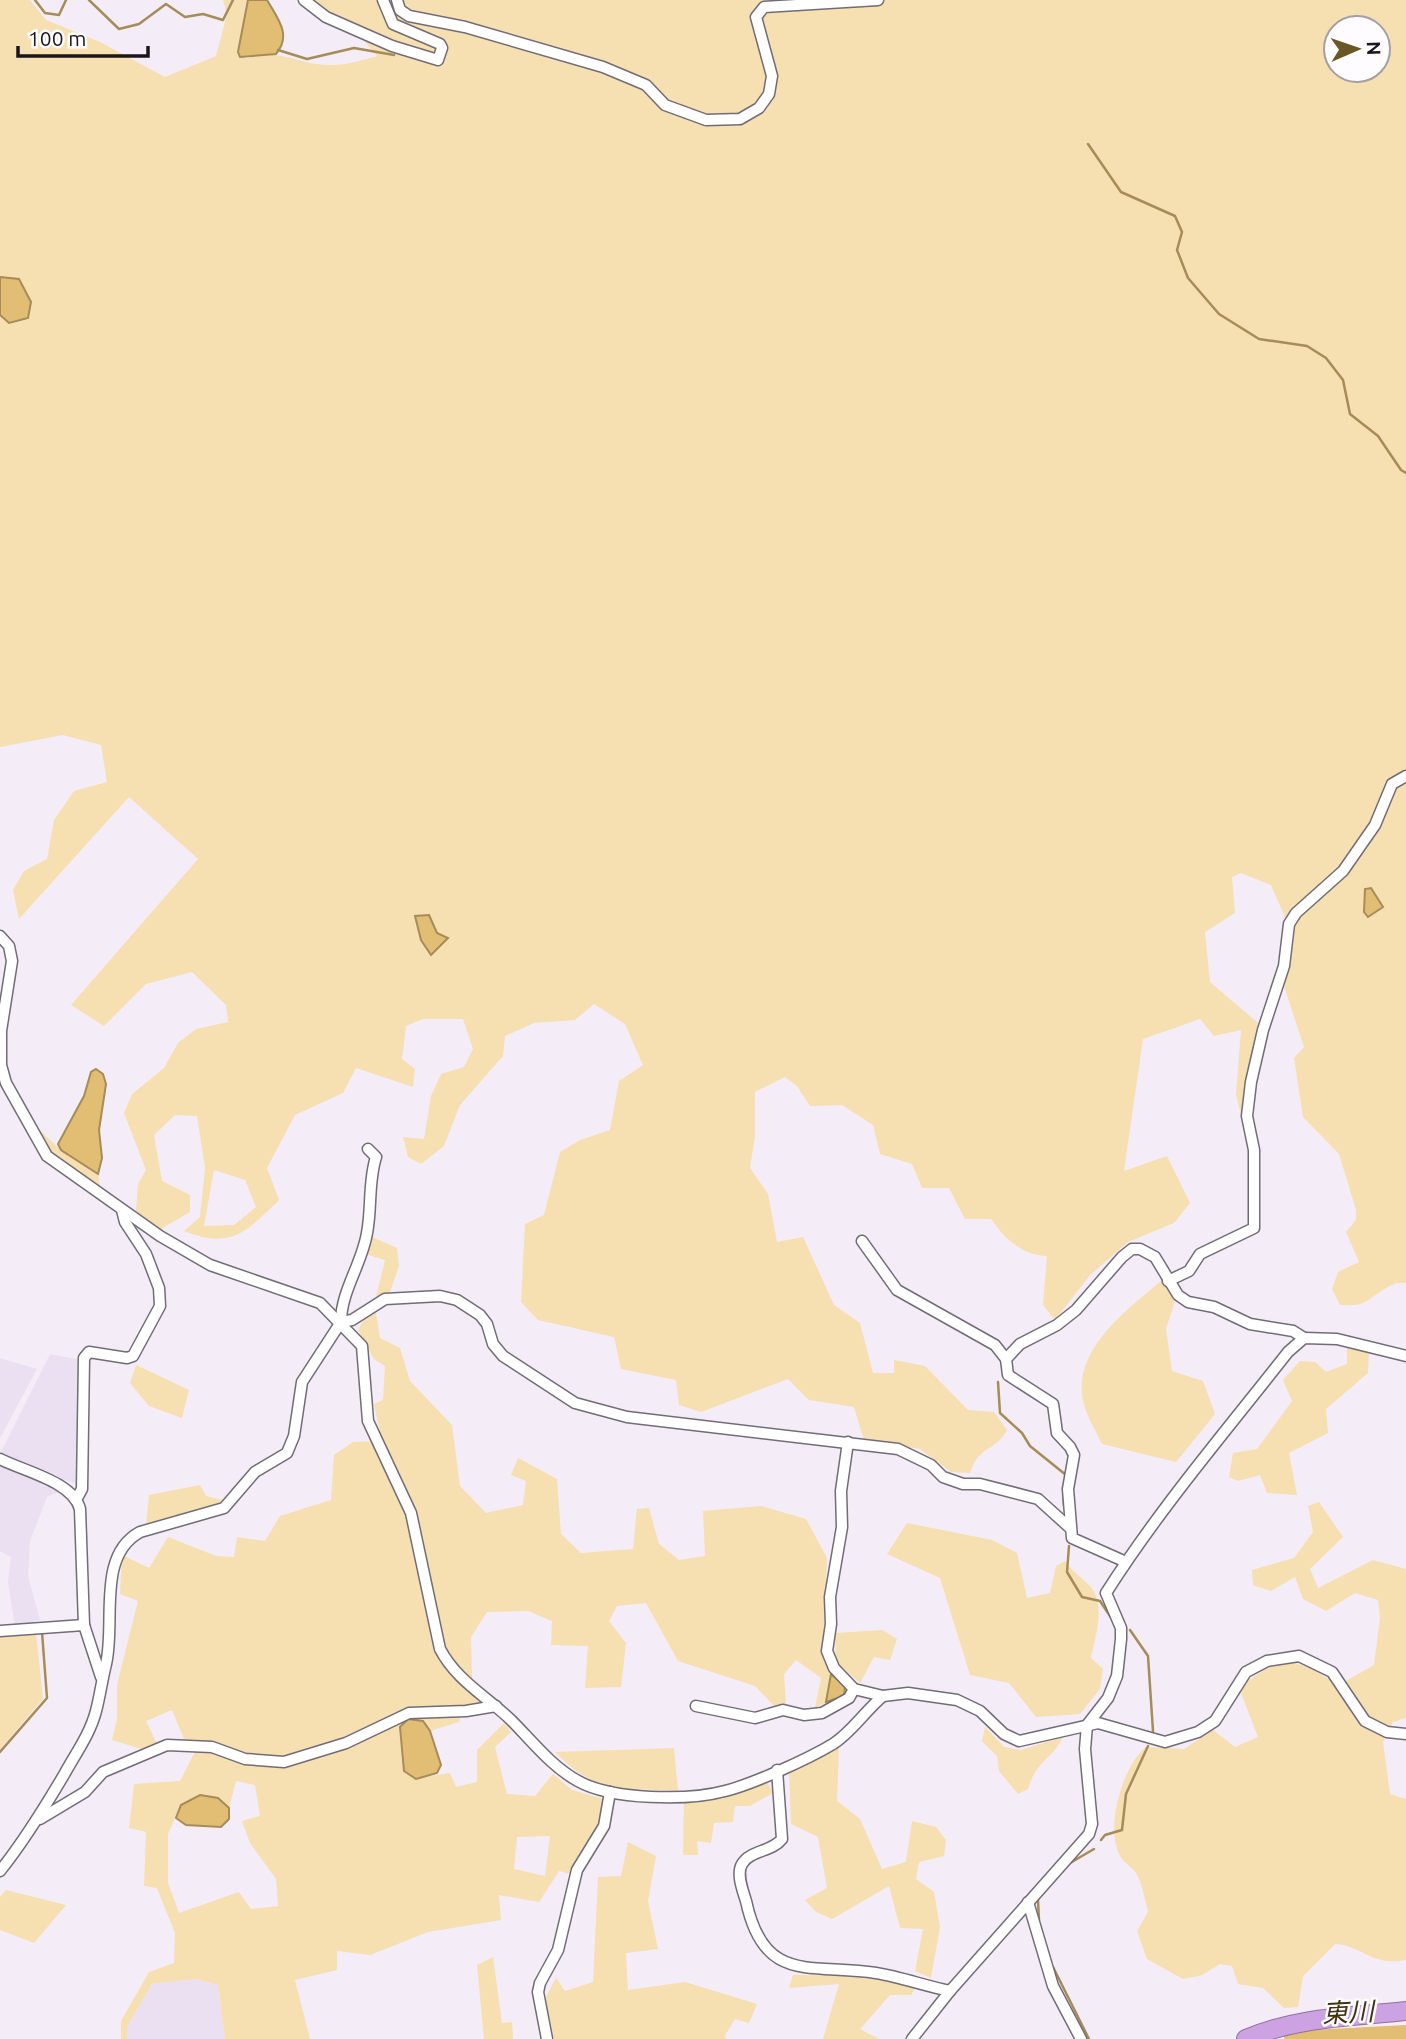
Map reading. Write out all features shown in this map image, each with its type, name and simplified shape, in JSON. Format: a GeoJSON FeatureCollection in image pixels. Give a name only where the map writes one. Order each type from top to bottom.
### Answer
{"type":"FeatureCollection","features":[{"type":"Feature","properties":{"kind":"highway"},"geometry":{"type":"LineString","coordinates":[[1246,2039],[1268,2029],[1304,2022],[1406,2011]]}},
{"type":"Feature","properties":{"kind":"street"},"geometry":{"type":"LineString","coordinates":[[304,0],[326,17],[392,46],[438,60],[442,48],[440,44],[393,24],[383,0]]}},
{"type":"Feature","properties":{"kind":"street"},"geometry":{"type":"LineString","coordinates":[[397,0],[400,10],[409,16],[465,27],[603,67],[646,85],[666,105],[706,120],[740,119],[759,108],[769,94],[772,76],[756,17],[764,7],[878,0]]}},
{"type":"Feature","properties":{"kind":"street"},"geometry":{"type":"LineString","coordinates":[[1168,1281],[1189,1271],[1200,1254],[1254,1228],[1254,1150],[1247,1116],[1251,1082],[1263,1030],[1284,966],[1289,924],[1296,913],[1343,871],[1375,825],[1392,784],[1406,776]]}},
{"type":"Feature","properties":{"kind":"street"},"geometry":{"type":"LineString","coordinates":[[0,936],[9,946],[12,961],[1,1031],[1,1065],[6,1083],[47,1156],[122,1210],[210,1265],[320,1303],[362,1346],[368,1421],[411,1513],[440,1649],[448,1665],[463,1681],[496,1706],[560,1769],[589,1787],[610,1792],[654,1796],[707,1795],[728,1790],[833,1744],[883,1696]]}},
{"type":"Feature","properties":{"kind":"street"},"geometry":{"type":"LineString","coordinates":[[0,1871],[37,1820],[86,1738],[96,1711],[108,1643],[112,1570],[117,1552],[128,1539],[140,1532],[224,1508],[234,1500],[244,1483],[255,1472],[288,1453],[294,1436],[303,1382],[341,1322],[341,1309],[367,1236],[370,1176],[376,1157],[368,1149]]}},
{"type":"Feature","properties":{"kind":"street"},"geometry":{"type":"LineString","coordinates":[[77,1498],[82,1489],[84,1358],[89,1352],[127,1358],[133,1356],[160,1306],[159,1288],[146,1254],[125,1222],[122,1210]]}},
{"type":"Feature","properties":{"kind":"street"},"geometry":{"type":"LineString","coordinates":[[862,1241],[897,1290],[995,1345],[1006,1359],[1008,1375],[1053,1404],[1057,1433],[1074,1455],[1068,1489],[1072,1538],[1126,1562]]}},
{"type":"Feature","properties":{"kind":"street"},"geometry":{"type":"LineString","coordinates":[[1006,1359],[1020,1344],[1057,1325],[1076,1310],[1132,1249],[1148,1251],[1178,1295],[1188,1302],[1214,1307],[1250,1324],[1293,1331],[1304,1339],[1337,1339],[1406,1356]]}},
{"type":"Feature","properties":{"kind":"street"},"geometry":{"type":"LineString","coordinates":[[341,1322],[352,1320],[384,1299],[440,1296],[457,1300],[480,1315],[487,1324],[493,1345],[503,1356],[575,1403],[627,1417],[898,1448],[931,1465],[943,1477],[963,1484],[980,1484],[1038,1499],[1069,1527]]}},
{"type":"Feature","properties":{"kind":"street"},"geometry":{"type":"LineString","coordinates":[[912,2039],[950,1991],[1089,1834],[1092,1824],[1085,1749],[1087,1724],[1108,1698],[1117,1676],[1121,1628],[1106,1593],[1126,1562],[1217,1442],[1288,1352],[1304,1339]]}},
{"type":"Feature","properties":{"kind":"street"},"geometry":{"type":"LineString","coordinates":[[848,1442],[841,1491],[842,1527],[830,1597],[831,1624],[827,1651],[834,1668],[854,1689],[883,1696],[908,1693],[957,1700],[980,1711],[1004,1734],[1019,1741],[1035,1740],[1098,1723],[1149,1740],[1179,1740],[1215,1721],[1246,1672],[1267,1661],[1299,1656],[1332,1672],[1357,1714],[1365,1721],[1387,1732],[1406,1734]]}},
{"type":"Feature","properties":{"kind":"street"},"geometry":{"type":"LineString","coordinates":[[0,1459],[40,1478],[64,1485],[77,1498],[80,1509],[83,1625],[100,1677]]}},
{"type":"Feature","properties":{"kind":"street"},"geometry":{"type":"LineString","coordinates":[[0,1631],[83,1625]]}},
{"type":"Feature","properties":{"kind":"street"},"geometry":{"type":"LineString","coordinates":[[696,1706],[755,1718],[783,1710],[803,1715],[822,1713],[849,1698],[854,1689]]}},
{"type":"Feature","properties":{"kind":"street"},"geometry":{"type":"LineString","coordinates":[[37,1820],[85,1792],[103,1772],[167,1745],[212,1746],[245,1759],[284,1762],[346,1743],[409,1713],[466,1712],[496,1706]]}},
{"type":"Feature","properties":{"kind":"street"},"geometry":{"type":"LineString","coordinates":[[777,1770],[782,1839],[776,1846],[748,1858],[741,1865],[739,1874],[749,1917],[761,1941],[777,1958],[798,1968],[878,1973],[950,1991]]}},
{"type":"Feature","properties":{"kind":"street"},"geometry":{"type":"LineString","coordinates":[[547,2039],[538,1992],[540,1983],[558,1950],[578,1870],[604,1826],[610,1792]]}},
{"type":"Feature","properties":{"kind":"street"},"geometry":{"type":"LineString","coordinates":[[1028,1902],[1053,1986],[1081,2039]]}},
{"type":"Feature","properties":{"kind":"shaded area"},"geometry":{"type":"Polygon","coordinates":[[[0,0],[30,0],[46,20],[100,42],[165,77],[216,56],[227,15],[223,0],[248,0],[238,52],[247,59],[267,54],[334,65],[377,56],[360,36],[301,0],[1406,0],[1406,1283],[1389,1286],[1363,1303],[1355,1305],[1340,1305],[1332,1289],[1338,1272],[1359,1262],[1346,1232],[1356,1220],[1356,1210],[1339,1154],[1303,1117],[1294,1058],[1304,1047],[1283,983],[1291,931],[1271,885],[1241,873],[1232,877],[1235,913],[1205,932],[1210,982],[1258,1023],[1246,1079],[1243,1122],[1236,1095],[1241,1030],[1214,1036],[1200,1019],[1143,1039],[1124,1171],[1167,1156],[1190,1203],[1174,1223],[1128,1242],[1090,1275],[1055,1320],[1043,1305],[1047,1256],[1030,1253],[1015,1245],[991,1219],[965,1219],[949,1188],[922,1188],[912,1164],[880,1154],[873,1125],[842,1105],[810,1106],[797,1086],[785,1077],[755,1092],[755,1136],[750,1168],[768,1194],[777,1242],[803,1237],[834,1305],[860,1323],[873,1373],[894,1373],[894,1360],[925,1366],[968,1410],[994,1412],[1007,1430],[998,1442],[982,1453],[970,1473],[951,1472],[920,1449],[864,1440],[854,1407],[809,1400],[788,1379],[701,1412],[679,1405],[676,1380],[621,1369],[614,1337],[538,1320],[521,1302],[525,1224],[544,1215],[560,1152],[580,1140],[610,1130],[619,1081],[643,1065],[625,1024],[594,1004],[575,1020],[534,1023],[505,1036],[503,1056],[460,1105],[444,1146],[421,1164],[408,1157],[403,1137],[424,1139],[431,1096],[441,1074],[464,1067],[473,1049],[463,1019],[423,1019],[406,1026],[402,1059],[415,1069],[413,1087],[356,1068],[343,1093],[295,1115],[267,1168],[279,1200],[237,1235],[214,1239],[184,1231],[200,1217],[205,1168],[197,1116],[175,1115],[154,1135],[162,1181],[190,1195],[190,1212],[161,1229],[136,1211],[138,1184],[146,1170],[124,1113],[132,1094],[164,1068],[178,1043],[196,1029],[228,1022],[226,1005],[192,972],[146,984],[104,1026],[71,1005],[198,859],[129,797],[19,919],[13,890],[24,871],[47,859],[54,820],[74,791],[107,782],[101,745],[63,735],[0,747],[0,315],[9,323],[19,279],[0,277],[0,0]],[[429,916],[421,940],[448,937],[437,933],[429,916]],[[214,1170],[204,1226],[234,1225],[256,1207],[245,1180],[214,1170]]]}},
{"type":"Feature","properties":{"kind":"shaded area"},"geometry":{"type":"Polygon","coordinates":[[[248,0],[267,0],[279,20],[283,40],[276,54],[240,57],[238,52],[248,0]]]}},
{"type":"Feature","properties":{"kind":"shaded area"},"geometry":{"type":"Polygon","coordinates":[[[0,277],[19,279],[31,302],[28,318],[9,323],[0,315],[0,277]]]}},
{"type":"Feature","properties":{"kind":"shaded area"},"geometry":{"type":"Polygon","coordinates":[[[1371,888],[1383,907],[1368,917],[1364,912],[1365,889],[1371,888]]]}},
{"type":"Feature","properties":{"kind":"shaded area"},"geometry":{"type":"Polygon","coordinates":[[[429,915],[437,933],[448,938],[431,955],[421,940],[415,916],[429,915]]]}},
{"type":"Feature","properties":{"kind":"shaded area"},"geometry":{"type":"Polygon","coordinates":[[[96,1069],[103,1074],[106,1084],[99,1130],[102,1158],[98,1174],[61,1150],[58,1144],[84,1096],[91,1072],[96,1069]]]}},
{"type":"Feature","properties":{"kind":"shaded area"},"geometry":{"type":"Polygon","coordinates":[[[37,1128],[61,1150],[98,1174],[100,1188],[55,1158],[37,1128]]]}},
{"type":"Feature","properties":{"kind":"shaded area"},"geometry":{"type":"Polygon","coordinates":[[[372,1237],[397,1248],[399,1266],[390,1292],[376,1297],[385,1260],[365,1254],[372,1237]]]}},
{"type":"Feature","properties":{"kind":"shaded area"},"geometry":{"type":"Polygon","coordinates":[[[1161,1281],[1176,1298],[1166,1329],[1172,1371],[1203,1381],[1215,1414],[1176,1462],[1102,1444],[1085,1409],[1082,1385],[1085,1366],[1093,1349],[1118,1319],[1161,1281]]]}},
{"type":"Feature","properties":{"kind":"shaded area"},"geometry":{"type":"Polygon","coordinates":[[[376,1313],[380,1338],[400,1348],[410,1381],[452,1425],[460,1486],[486,1513],[523,1505],[526,1481],[511,1475],[518,1458],[557,1479],[561,1534],[581,1553],[633,1549],[637,1509],[649,1508],[659,1544],[679,1560],[705,1556],[703,1511],[761,1506],[806,1519],[827,1558],[823,1658],[831,1674],[826,1702],[815,1708],[821,1678],[796,1660],[784,1674],[786,1705],[776,1708],[755,1686],[678,1661],[646,1603],[617,1606],[609,1621],[626,1643],[621,1687],[585,1688],[588,1646],[551,1645],[552,1621],[528,1611],[487,1612],[471,1637],[472,1677],[466,1689],[483,1704],[463,1708],[459,1722],[430,1731],[423,1721],[416,1778],[450,1773],[456,1787],[477,1782],[477,1750],[504,1723],[511,1732],[495,1747],[507,1794],[535,1796],[553,1774],[572,1790],[607,1800],[598,1830],[571,1874],[559,1871],[539,1902],[499,1895],[501,1920],[428,1932],[370,1955],[337,1951],[337,1970],[295,1980],[310,2039],[225,2039],[218,1985],[196,1979],[152,1984],[127,2027],[127,2039],[121,2039],[121,2021],[149,1972],[174,1963],[175,1933],[157,1888],[144,1886],[146,1832],[129,1828],[134,1784],[180,1781],[198,1746],[184,1739],[172,1710],[146,1721],[157,1744],[145,1750],[112,1740],[117,1719],[117,1685],[138,1601],[120,1594],[122,1555],[149,1568],[168,1537],[216,1556],[234,1557],[237,1537],[265,1541],[280,1516],[331,1500],[334,1455],[353,1442],[382,1441],[374,1404],[383,1400],[385,1366],[374,1359],[358,1330],[363,1321],[376,1313]],[[236,1781],[229,1808],[218,1798],[181,1805],[168,1834],[168,1883],[179,1913],[239,1892],[251,1909],[278,1906],[276,1879],[250,1843],[242,1821],[260,1816],[255,1785],[236,1781]],[[550,1836],[517,1837],[514,1869],[545,1876],[550,1836]]]}},
{"type":"Feature","properties":{"kind":"shaded area"},"geometry":{"type":"Polygon","coordinates":[[[1347,1347],[1369,1350],[1368,1373],[1326,1409],[1328,1433],[1289,1453],[1297,1495],[1267,1493],[1260,1475],[1238,1481],[1229,1477],[1233,1453],[1257,1449],[1292,1401],[1283,1380],[1300,1361],[1315,1362],[1326,1372],[1347,1364],[1347,1347]]]}},
{"type":"Feature","properties":{"kind":"shaded area"},"geometry":{"type":"Polygon","coordinates":[[[50,1354],[81,1360],[79,1484],[41,1474],[0,1454],[50,1354]]]}},
{"type":"Feature","properties":{"kind":"shaded area"},"geometry":{"type":"Polygon","coordinates":[[[0,1358],[37,1369],[0,1438],[0,1358]]]}},
{"type":"Feature","properties":{"kind":"shaded area"},"geometry":{"type":"Polygon","coordinates":[[[136,1365],[189,1390],[182,1418],[149,1406],[130,1383],[136,1365]]]}},
{"type":"Feature","properties":{"kind":"shaded area"},"geometry":{"type":"Polygon","coordinates":[[[0,1465],[63,1490],[47,1497],[30,1541],[28,1576],[40,1620],[15,1627],[8,1582],[11,1557],[0,1551],[0,1465]]]}},
{"type":"Feature","properties":{"kind":"shaded area"},"geometry":{"type":"Polygon","coordinates":[[[200,1485],[206,1496],[226,1501],[146,1525],[149,1495],[200,1485]]]}},
{"type":"Feature","properties":{"kind":"shaded area"},"geometry":{"type":"Polygon","coordinates":[[[1319,1502],[1343,1537],[1310,1569],[1318,1588],[1373,1560],[1406,1569],[1406,1718],[1393,1722],[1383,1742],[1390,1794],[1406,1799],[1406,1960],[1384,1961],[1335,1944],[1303,1976],[1298,2007],[1284,2008],[1263,1988],[1238,1984],[1232,1966],[1220,1964],[1202,1975],[1183,1979],[1147,1959],[1137,1931],[1148,1912],[1144,1893],[1134,1870],[1122,1859],[1117,1847],[1115,1817],[1129,1769],[1146,1747],[1184,1749],[1213,1730],[1235,1747],[1258,1737],[1239,1688],[1253,1677],[1276,1665],[1299,1664],[1311,1668],[1337,1686],[1374,1665],[1380,1618],[1378,1600],[1355,1593],[1326,1611],[1303,1599],[1295,1577],[1271,1591],[1253,1585],[1252,1570],[1294,1558],[1313,1532],[1308,1506],[1319,1502]]]}},
{"type":"Feature","properties":{"kind":"shaded area"},"geometry":{"type":"Polygon","coordinates":[[[907,1523],[992,1540],[1017,1553],[1027,1598],[1050,1593],[1056,1566],[1065,1561],[1091,1587],[1097,1598],[1099,1614],[1091,1658],[1103,1669],[1100,1689],[1080,1714],[1036,1717],[1009,1683],[970,1675],[940,1578],[887,1554],[907,1523]]]}},
{"type":"Feature","properties":{"kind":"shaded area"},"geometry":{"type":"Polygon","coordinates":[[[882,1630],[897,1639],[890,1660],[874,1657],[860,1683],[836,1662],[835,1633],[882,1630]]]}},
{"type":"Feature","properties":{"kind":"shaded area"},"geometry":{"type":"Polygon","coordinates":[[[36,1633],[43,1699],[0,1749],[0,1636],[36,1633]]]}},
{"type":"Feature","properties":{"kind":"shaded area"},"geometry":{"type":"Polygon","coordinates":[[[831,1674],[845,1686],[844,1696],[826,1702],[831,1674]]]}},
{"type":"Feature","properties":{"kind":"shaded area"},"geometry":{"type":"Polygon","coordinates":[[[408,1719],[423,1721],[430,1731],[441,1765],[437,1773],[416,1779],[404,1771],[400,1727],[408,1719]]]}},
{"type":"Feature","properties":{"kind":"shaded area"},"geometry":{"type":"Polygon","coordinates":[[[985,1727],[1004,1747],[1021,1750],[1063,1737],[1035,1772],[1028,1789],[1018,1794],[999,1771],[997,1756],[982,1741],[985,1727]]]}},
{"type":"Feature","properties":{"kind":"shaded area"},"geometry":{"type":"Polygon","coordinates":[[[674,1748],[678,1791],[625,1789],[598,1783],[570,1766],[555,1752],[674,1748]]]}},
{"type":"Feature","properties":{"kind":"shaded area"},"geometry":{"type":"Polygon","coordinates":[[[839,1748],[837,1801],[860,1819],[882,1869],[906,1862],[912,1821],[936,1827],[946,1840],[944,1856],[919,1862],[916,1879],[934,1892],[940,1927],[931,1978],[915,1971],[923,1929],[900,1928],[889,1886],[832,1919],[816,1912],[805,1900],[827,1888],[818,1837],[791,1824],[789,1771],[839,1748]]]}},
{"type":"Feature","properties":{"kind":"shaded area"},"geometry":{"type":"Polygon","coordinates":[[[767,1782],[773,1793],[750,1806],[735,1806],[733,1822],[714,1823],[711,1843],[697,1841],[698,1855],[683,1855],[684,1799],[722,1799],[767,1782]]]}},
{"type":"Feature","properties":{"kind":"shaded area"},"geometry":{"type":"Polygon","coordinates":[[[200,1795],[218,1798],[229,1808],[229,1819],[221,1827],[186,1825],[176,1818],[181,1805],[200,1795]]]}},
{"type":"Feature","properties":{"kind":"shaded area"},"geometry":{"type":"Polygon","coordinates":[[[628,1842],[656,1856],[648,1901],[658,1949],[626,1953],[628,1990],[685,1982],[757,2004],[749,2023],[735,2019],[724,2037],[727,2039],[554,2039],[545,1999],[556,1978],[565,1991],[593,1982],[598,1877],[621,1876],[628,1842]]]}},
{"type":"Feature","properties":{"kind":"shaded area"},"geometry":{"type":"Polygon","coordinates":[[[6,1890],[66,1905],[34,1943],[0,1930],[0,1897],[6,1890]]]}},
{"type":"Feature","properties":{"kind":"shaded area"},"geometry":{"type":"Polygon","coordinates":[[[493,1957],[502,2023],[512,2022],[513,2039],[484,2039],[477,1965],[493,1957]]]}},
{"type":"Feature","properties":{"kind":"shaded area"},"geometry":{"type":"Polygon","coordinates":[[[793,1975],[875,1976],[916,1987],[911,1995],[890,1995],[860,2029],[879,2039],[823,2039],[839,1984],[789,1988],[793,1975]]]}},
{"type":"Feature","properties":{"kind":"shaded area"},"geometry":{"type":"Polygon","coordinates":[[[196,1979],[218,1985],[225,2039],[127,2039],[127,2027],[152,1984],[196,1979]]]}},
{"type":"Feature","properties":{"kind":"waterway"},"geometry":{"type":"LineString","coordinates":[[35,0],[45,13],[59,15],[66,0]]}},
{"type":"Feature","properties":{"kind":"waterway"},"geometry":{"type":"LineString","coordinates":[[89,0],[119,29],[139,24],[166,4],[185,17],[203,14],[223,20],[233,0]]}},
{"type":"Feature","properties":{"kind":"waterway"},"geometry":{"type":"LineString","coordinates":[[278,50],[307,59],[354,48],[394,55]]}},
{"type":"Feature","properties":{"kind":"waterway"},"geometry":{"type":"LineString","coordinates":[[1088,144],[1121,192],[1175,216],[1182,232],[1177,250],[1188,278],[1219,314],[1259,339],[1307,346],[1326,358],[1343,380],[1350,414],[1378,436],[1401,470],[1406,473]]}},
{"type":"Feature","properties":{"kind":"waterway"},"geometry":{"type":"LineString","coordinates":[[998,1382],[1000,1413],[1022,1433],[1030,1446],[1066,1475]]}},
{"type":"Feature","properties":{"kind":"waterway"},"geometry":{"type":"LineString","coordinates":[[1063,1488],[1064,1506]]}},
{"type":"Feature","properties":{"kind":"waterway"},"geometry":{"type":"LineString","coordinates":[[1069,1546],[1067,1572],[1082,1597],[1100,1601],[1112,1619]]}},
{"type":"Feature","properties":{"kind":"waterway"},"geometry":{"type":"LineString","coordinates":[[1130,1630],[1148,1656],[1153,1731]]}},
{"type":"Feature","properties":{"kind":"waterway"},"geometry":{"type":"LineString","coordinates":[[0,1752],[47,1698],[42,1632]]}},
{"type":"Feature","properties":{"kind":"waterway"},"geometry":{"type":"LineString","coordinates":[[1101,1840],[1105,1835],[1122,1830],[1126,1794],[1148,1746]]}},
{"type":"Feature","properties":{"kind":"waterway"},"geometry":{"type":"LineString","coordinates":[[1070,1863],[1094,1849]]}},
{"type":"Feature","properties":{"kind":"waterway"},"geometry":{"type":"LineString","coordinates":[[1038,1900],[1039,1921]]}},
{"type":"Feature","properties":{"kind":"waterway"},"geometry":{"type":"LineString","coordinates":[[1053,1967],[1089,2039]]}},
{"type":"Feature","properties":{"kind":"waterway","name":"東川"},"geometry":{"type":"LineString","coordinates":[[1292,2039],[1406,2033]]}}]}
